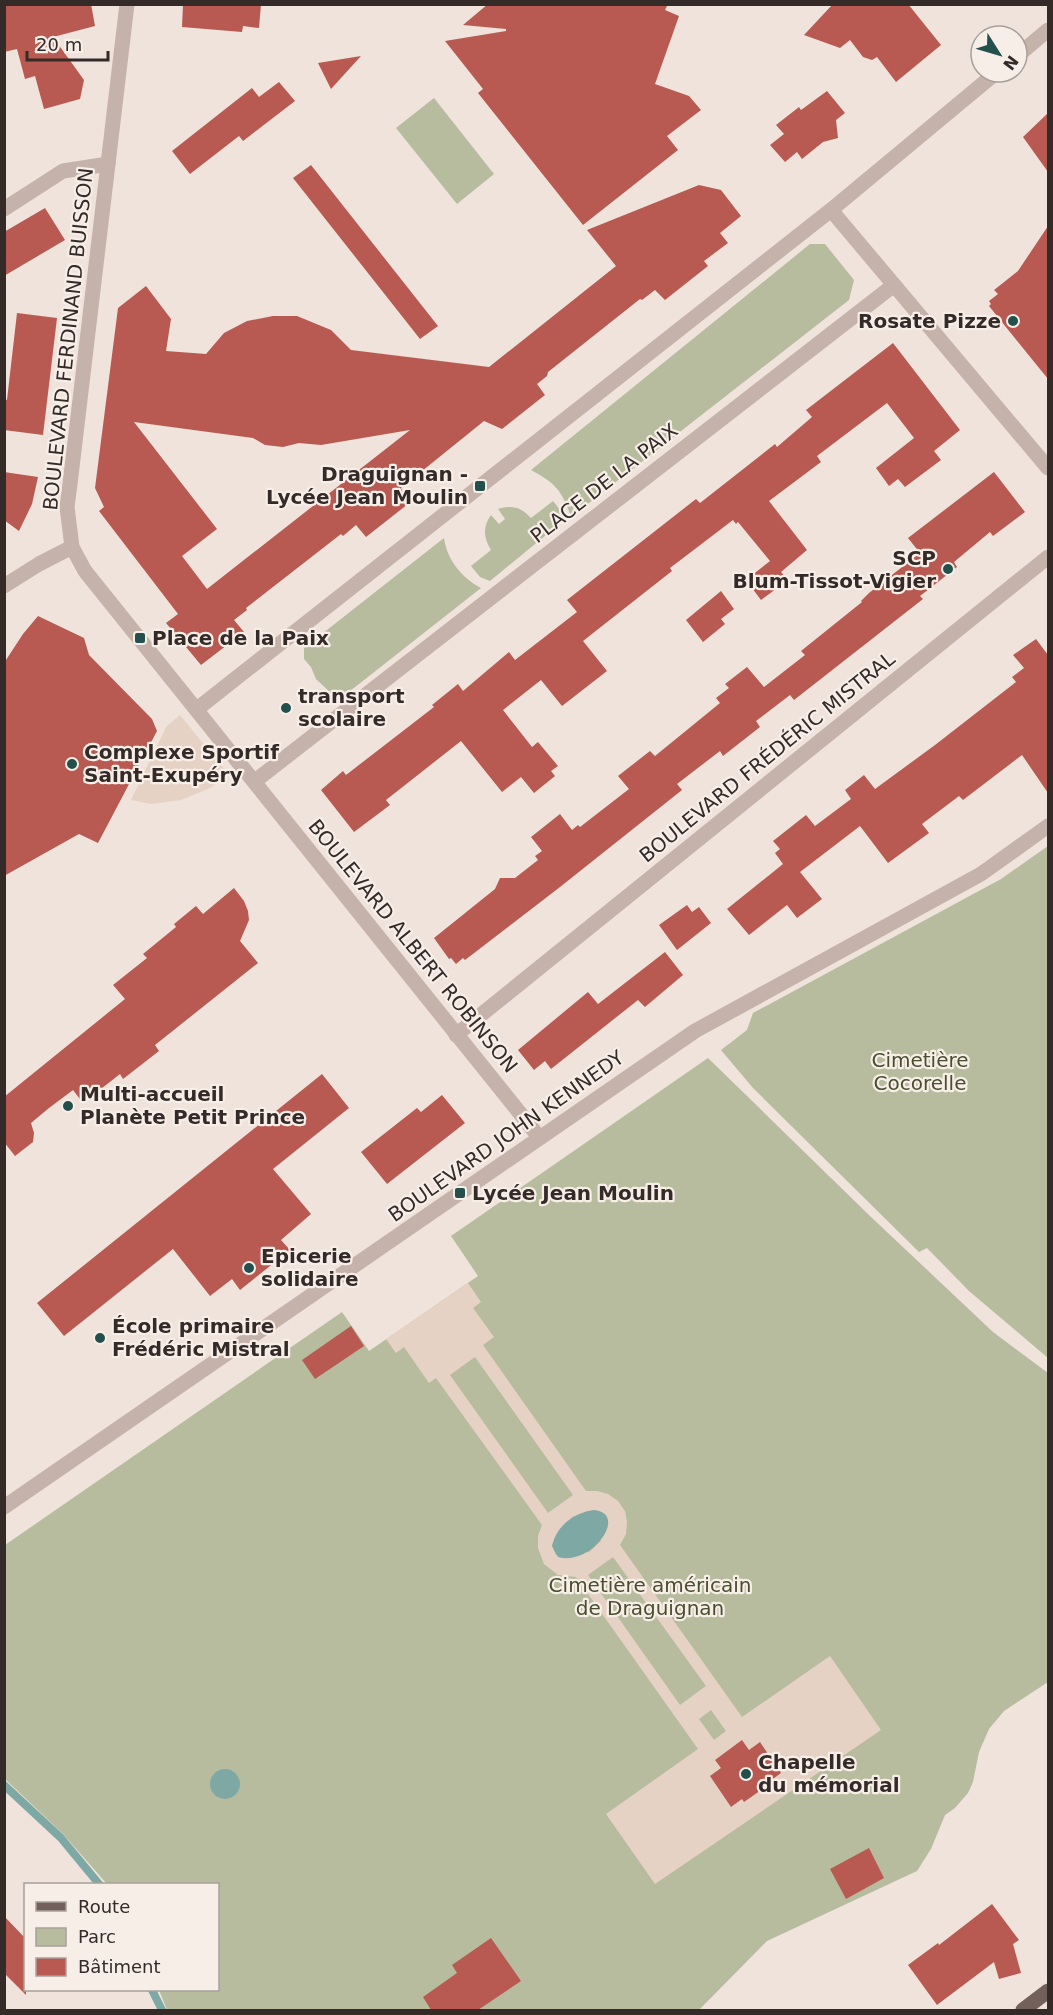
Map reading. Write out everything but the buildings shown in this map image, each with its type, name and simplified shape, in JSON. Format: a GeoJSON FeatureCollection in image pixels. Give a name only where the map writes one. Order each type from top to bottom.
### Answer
{"type":"FeatureCollection","features":[{"type":"Feature","properties":{"kind":"main road"},"geometry":{"type":"LineString","coordinates":[[1023,2010],[1048,1991]]}},
{"type":"Feature","properties":{"kind":"street","name":"BOULEVARD FERDINAND BUISSON"},"geometry":{"type":"LineString","coordinates":[[127,4],[68,507],[72,547],[85,571],[197,709]]}},
{"type":"Feature","properties":{"kind":"street"},"geometry":{"type":"LineString","coordinates":[[1029,46],[1048,30]]}},
{"type":"Feature","properties":{"kind":"street"},"geometry":{"type":"LineString","coordinates":[[255,781],[197,709],[831,210],[983,84]]}},
{"type":"Feature","properties":{"kind":"street"},"geometry":{"type":"LineString","coordinates":[[4,209],[63,171],[108,164]]}},
{"type":"Feature","properties":{"kind":"street"},"geometry":{"type":"LineString","coordinates":[[831,210],[1048,468]]}},
{"type":"Feature","properties":{"kind":"street","name":"PLACE DE LA PAIX"},"geometry":{"type":"LineString","coordinates":[[255,781],[894,285]]}},
{"type":"Feature","properties":{"kind":"street"},"geometry":{"type":"LineString","coordinates":[[4,586],[72,547]]}},
{"type":"Feature","properties":{"kind":"street","name":"BOULEVARD FRÉDÉRIC MISTRAL"},"geometry":{"type":"LineString","coordinates":[[456,1035],[1048,557]]}},
{"type":"Feature","properties":{"kind":"street","name":"BOULEVARD ALBERT ROBINSON"},"geometry":{"type":"LineString","coordinates":[[255,781],[539,1137]]}},
{"type":"Feature","properties":{"kind":"street","name":"BOULEVARD JOHN KENNEDY"},"geometry":{"type":"LineString","coordinates":[[4,1507],[163,1400],[539,1137],[695,1031],[981,874],[1048,826]]}},
{"type":"Feature","properties":{"kind":"green space"},"geometry":{"type":"Polygon","coordinates":[[[434,98],[494,174],[457,204],[396,128],[434,98]]]}},
{"type":"Feature","properties":{"kind":"green space"},"geometry":{"type":"Polygon","coordinates":[[[810,244],[825,244],[854,280],[849,300],[571,517],[557,488],[531,470],[810,244]]]}},
{"type":"Feature","properties":{"kind":"green space"},"geometry":{"type":"Polygon","coordinates":[[[553,501],[561,511],[563,521],[490,581],[480,577],[471,566],[491,550],[485,533],[486,524],[491,515],[499,524],[505,519],[498,509],[512,507],[524,511],[531,518],[553,501]]]}},
{"type":"Feature","properties":{"kind":"green space"},"geometry":{"type":"Polygon","coordinates":[[[444,538],[448,554],[456,568],[481,588],[345,695],[334,696],[316,679],[311,667],[304,659],[304,648],[444,538]]]}},
{"type":"Feature","properties":{"kind":"green space","name":"Cimetière Cocorelle"},"geometry":{"type":"Polygon","coordinates":[[[1048,846],[1048,1358],[969,1291],[927,1248],[919,1252],[753,1088],[721,1050],[747,1030],[753,1013],[1001,879],[1048,846]]]}},
{"type":"Feature","properties":{"kind":"green space","name":"Cimetière américain de Draguignan"},"geometry":{"type":"Polygon","coordinates":[[[708,1058],[993,1332],[1048,1373],[1048,1682],[1004,1711],[989,1729],[979,1752],[973,1782],[968,1793],[955,1808],[945,1815],[931,1849],[917,1871],[767,1941],[699,2010],[167,2010],[159,1991],[219,1991],[219,1883],[106,1883],[63,1834],[5,1779],[5,1545],[342,1312],[369,1351],[478,1276],[451,1236],[708,1058]]]}},
{"type":"Feature","properties":{"kind":"shaded area"},"geometry":{"type":"Polygon","coordinates":[[[180,715],[229,775],[208,789],[181,800],[151,804],[131,800],[166,727],[180,715]]]}},
{"type":"Feature","properties":{"kind":"shaded area"},"geometry":{"type":"Polygon","coordinates":[[[468,1283],[481,1302],[473,1308],[494,1337],[483,1345],[586,1491],[608,1494],[618,1501],[625,1511],[626,1534],[620,1545],[742,1717],[830,1656],[881,1730],[655,1884],[606,1814],[698,1749],[576,1577],[558,1575],[544,1564],[538,1548],[538,1536],[542,1525],[436,1378],[429,1383],[404,1347],[396,1353],[386,1339],[468,1283]],[[475,1357],[450,1375],[548,1513],[573,1495],[475,1357]],[[588,1511],[572,1517],[552,1546],[556,1555],[589,1552],[601,1541],[588,1511]],[[613,1557],[588,1575],[680,1705],[706,1686],[613,1557]],[[711,1710],[699,1719],[714,1740],[726,1731],[711,1710]]]}},
{"type":"Feature","properties":{"kind":"water"},"geometry":{"type":"Polygon","coordinates":[[[594,1510],[604,1514],[608,1520],[602,1539],[582,1554],[570,1558],[558,1557],[552,1546],[562,1526],[573,1517],[594,1510]]]}},
{"type":"Feature","properties":{"kind":"water"},"geometry":{"type":"Polygon","coordinates":[[[225,1769],[236,1773],[240,1784],[236,1795],[225,1799],[214,1795],[210,1784],[214,1773],[225,1769]]]}},
{"type":"Feature","properties":{"kind":"waterway"},"geometry":{"type":"LineString","coordinates":[[4,1785],[61,1838],[98,1883]]}},
{"type":"Feature","properties":{"kind":"waterway"},"geometry":{"type":"LineString","coordinates":[[152,1991],[162,2010]]}},
{"type":"Feature","properties":{"kind":"place","name":"Rosate Pizze"},"geometry":{"type":"Point","coordinates":[1013,321]}},
{"type":"Feature","properties":{"kind":"place","name":"Draguignan - Lycée Jean Moulin"},"geometry":{"type":"Point","coordinates":[480,486]}},
{"type":"Feature","properties":{"kind":"place","name":"SCP Blum-Tissot-Vigier"},"geometry":{"type":"Point","coordinates":[948,569]}},
{"type":"Feature","properties":{"kind":"place","name":"Place de la Paix"},"geometry":{"type":"Point","coordinates":[140,638]}},
{"type":"Feature","properties":{"kind":"place","name":"transport scolaire"},"geometry":{"type":"Point","coordinates":[286,708]}},
{"type":"Feature","properties":{"kind":"place","name":"Complexe Sportif Saint-Exupéry"},"geometry":{"type":"Point","coordinates":[72,764]}},
{"type":"Feature","properties":{"kind":"place","name":"Multi-accueil Planète Petit Prince"},"geometry":{"type":"Point","coordinates":[68,1106]}},
{"type":"Feature","properties":{"kind":"place","name":"Lycée Jean Moulin"},"geometry":{"type":"Point","coordinates":[460,1193]}},
{"type":"Feature","properties":{"kind":"place","name":"Epicerie solidaire"},"geometry":{"type":"Point","coordinates":[249,1268]}},
{"type":"Feature","properties":{"kind":"place","name":"École primaire Frédéric Mistral"},"geometry":{"type":"Point","coordinates":[100,1338]}},
{"type":"Feature","properties":{"kind":"place","name":"Chapelle du mémorial"},"geometry":{"type":"Point","coordinates":[746,1774]}}]}
